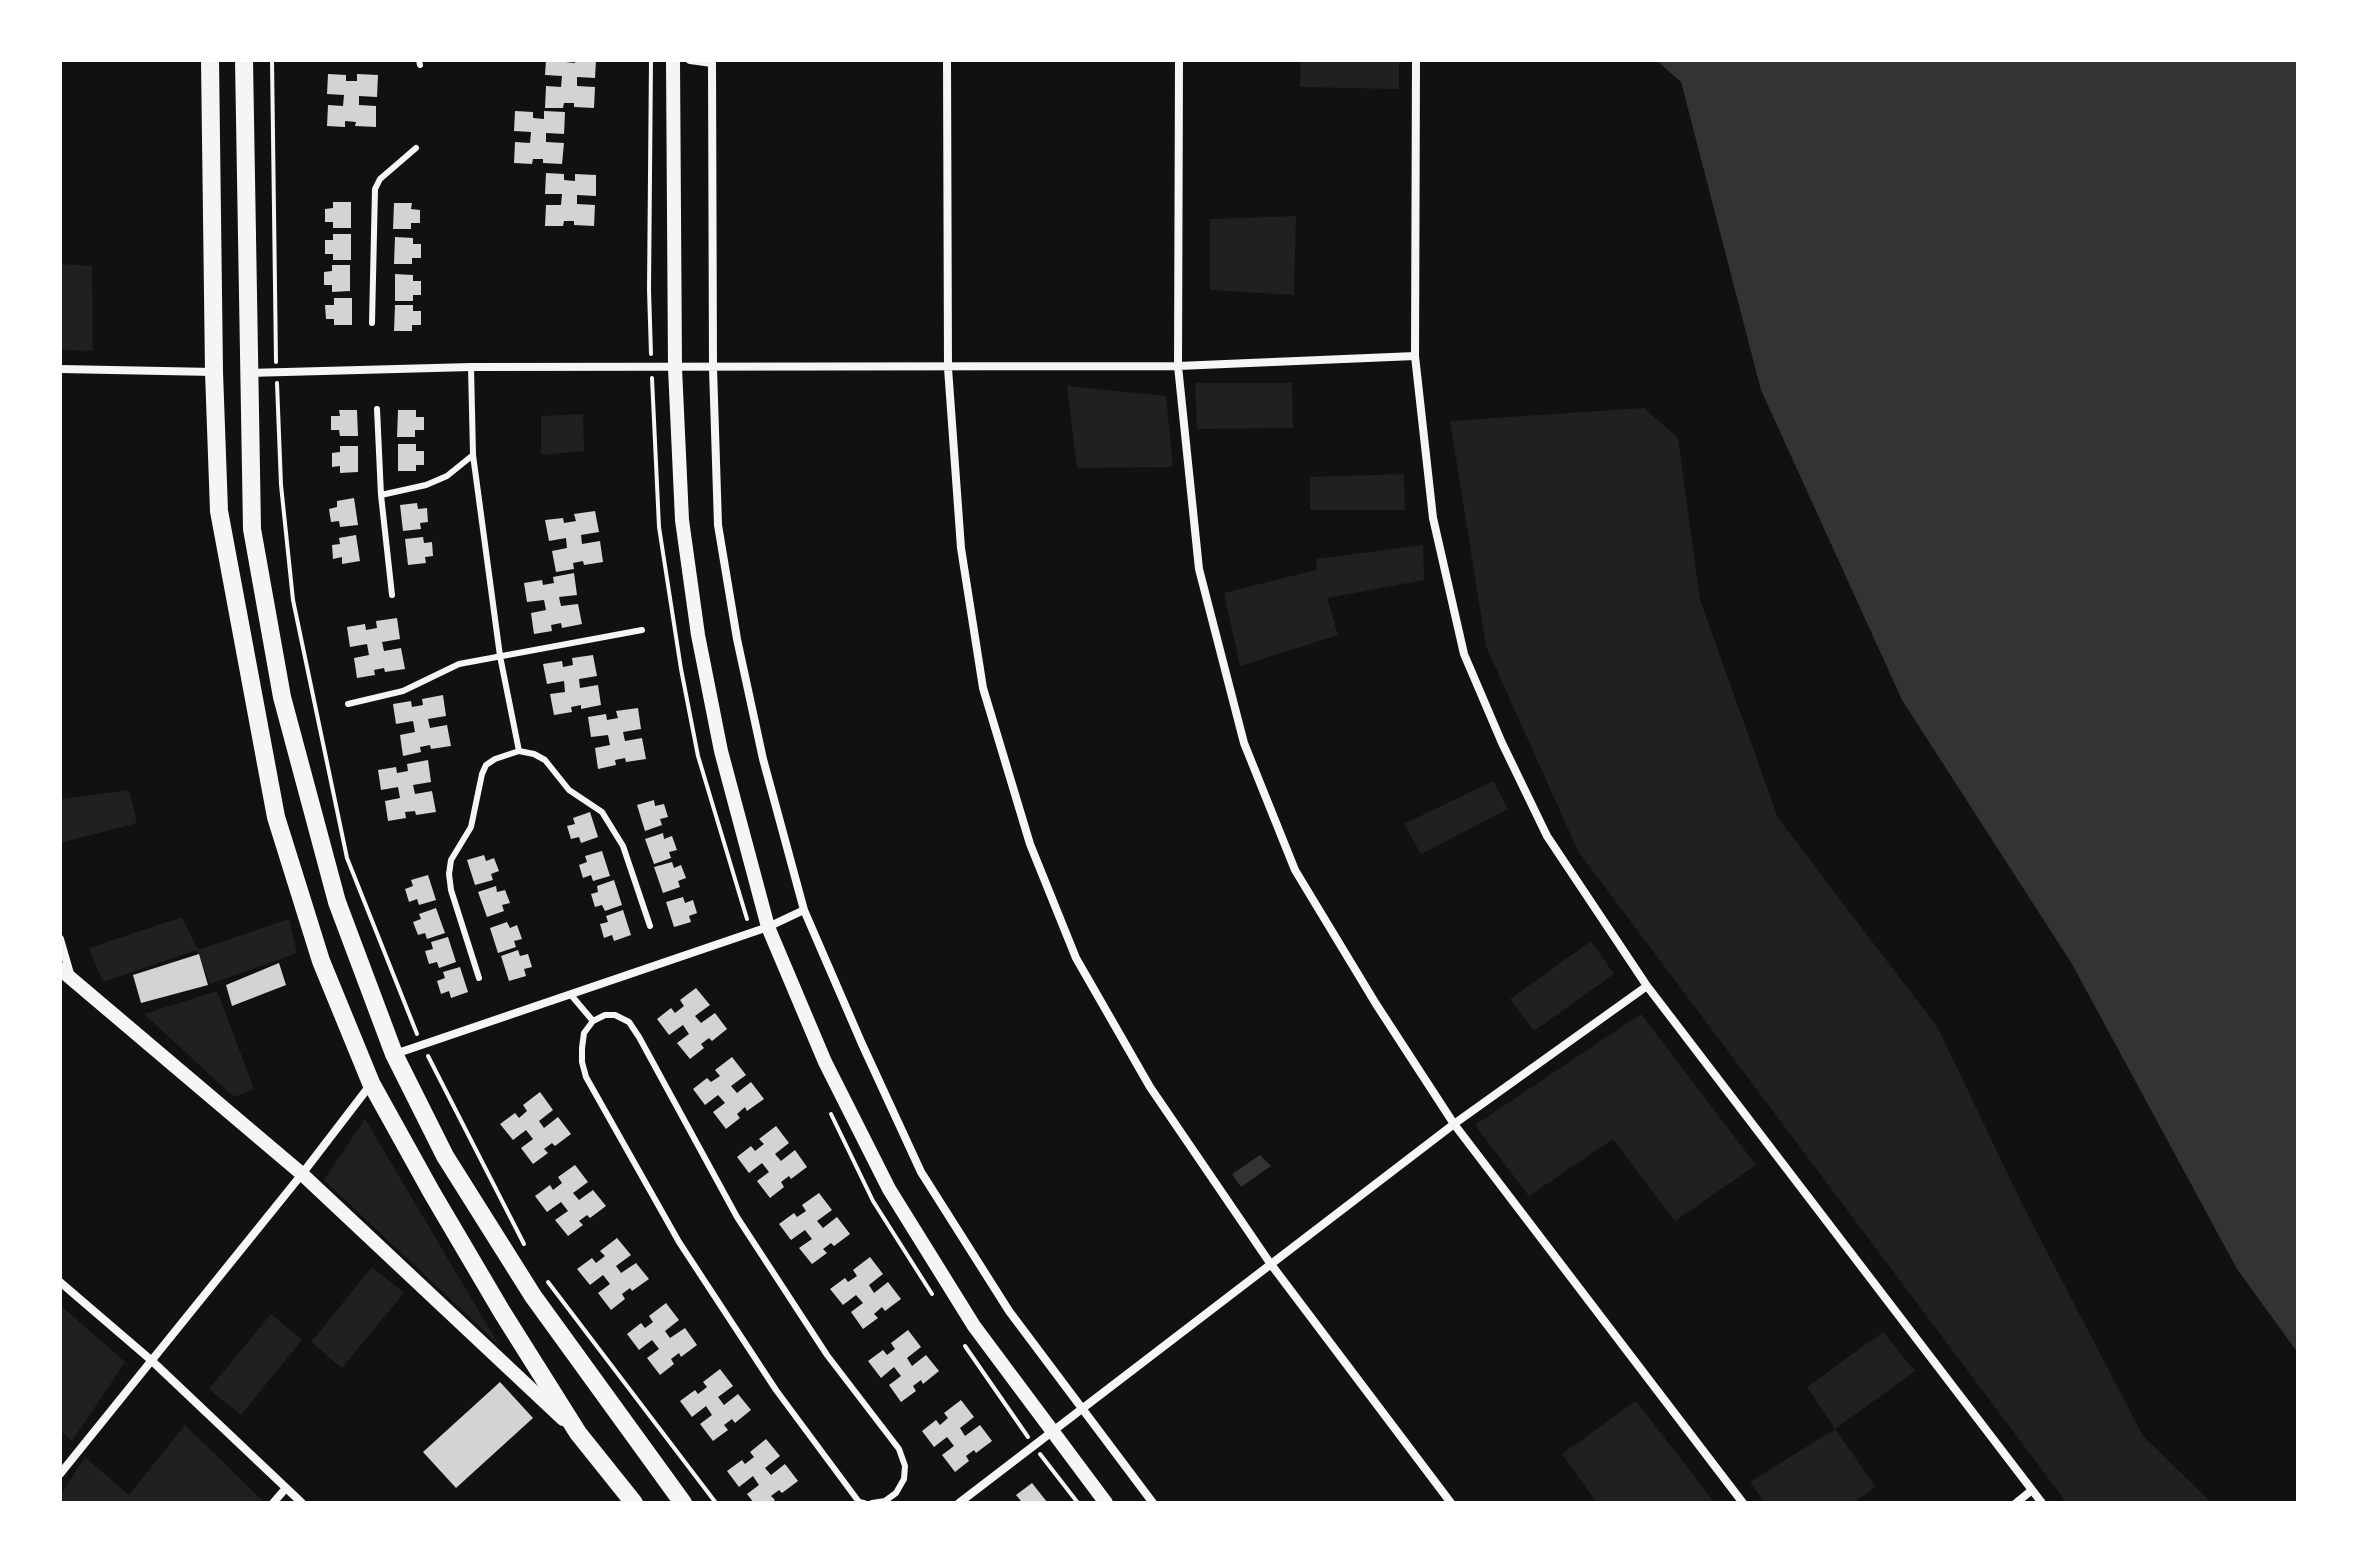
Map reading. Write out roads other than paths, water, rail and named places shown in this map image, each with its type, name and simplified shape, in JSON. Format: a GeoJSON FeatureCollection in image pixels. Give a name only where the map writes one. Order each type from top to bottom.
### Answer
{"type":"FeatureCollection","features":[{"type":"Feature","properties":{"kind":"main road"},"geometry":{"type":"LineString","coordinates":[[210,60],[219,511],[276,817],[321,961],[371,1083],[502,1312],[578,1433],[634,1503]]}},
{"type":"Feature","properties":{"kind":"main road"},"geometry":{"type":"LineString","coordinates":[[244,60],[252,529],[282,697],[337,902],[394,1054],[445,1156],[533,1296],[683,1503]]}},
{"type":"Feature","properties":{"kind":"main road"},"geometry":{"type":"LineString","coordinates":[[219,511],[231,513],[252,529]]}},
{"type":"Feature","properties":{"kind":"street"},"geometry":{"type":"LineString","coordinates":[[673,60],[675,368],[682,520],[698,635],[721,751],[768,927],[825,1062],[889,1189],[974,1326],[1106,1503]]}},
{"type":"Feature","properties":{"kind":"street"},"geometry":{"type":"LineString","coordinates":[[690,60],[712,63],[713,368],[718,525],[734,625],[763,759],[804,910],[921,1172],[1009,1311],[1153,1503]]}},
{"type":"Feature","properties":{"kind":"street"},"geometry":{"type":"LineString","coordinates":[[947,60],[948,368],[961,548],[983,688],[1030,844],[1076,958],[1142,1074],[1270,1263],[1451,1503]]}},
{"type":"Feature","properties":{"kind":"street"},"geometry":{"type":"LineString","coordinates":[[1179,60],[1178,366],[1199,569],[1244,743],[1295,870],[1376,1004],[1454,1124],[1743,1503]]}},
{"type":"Feature","properties":{"kind":"street"},"geometry":{"type":"LineString","coordinates":[[1416,60],[1415,356],[1433,518],[1464,654],[1502,743],[1547,836],[1647,986],[2042,1503]]}},
{"type":"Feature","properties":{"kind":"street"},"geometry":{"type":"LineString","coordinates":[[248,373],[471,367],[1178,366],[1415,356]]}},
{"type":"Feature","properties":{"kind":"street"},"geometry":{"type":"LineString","coordinates":[[60,369],[214,372]]}},
{"type":"Feature","properties":{"kind":"street"},"geometry":{"type":"LineString","coordinates":[[394,1054],[768,927],[804,910]]}},
{"type":"Feature","properties":{"kind":"street"},"geometry":{"type":"LineString","coordinates":[[60,939],[66,974],[302,1174],[578,1433]]}},
{"type":"Feature","properties":{"kind":"street"},"geometry":{"type":"LineString","coordinates":[[959,1503],[1454,1124],[1647,986]]}},
{"type":"Feature","properties":{"kind":"street"},"geometry":{"type":"LineString","coordinates":[[60,1474],[302,1174],[371,1083]]}},
{"type":"Feature","properties":{"kind":"street"},"geometry":{"type":"LineString","coordinates":[[60,1282],[151,1360],[302,1503]]}},
{"type":"Feature","properties":{"kind":"street"},"geometry":{"type":"LineString","coordinates":[[273,1503],[286,1488]]}},
{"type":"Feature","properties":{"kind":"street"},"geometry":{"type":"LineString","coordinates":[[2016,1503],[2032,1490]]}},
{"type":"Feature","properties":{"kind":"lane"},"geometry":{"type":"LineString","coordinates":[[372,323],[375,189],[380,179],[416,148]]}},
{"type":"Feature","properties":{"kind":"lane"},"geometry":{"type":"LineString","coordinates":[[471,367],[473,455],[500,656],[519,751]]}},
{"type":"Feature","properties":{"kind":"lane"},"geometry":{"type":"LineString","coordinates":[[377,409],[381,495],[392,595]]}},
{"type":"Feature","properties":{"kind":"lane"},"geometry":{"type":"LineString","coordinates":[[381,495],[437,481],[473,455]]}},
{"type":"Feature","properties":{"kind":"lane"},"geometry":{"type":"LineString","coordinates":[[348,704],[403,691],[459,664],[642,630]]}},
{"type":"Feature","properties":{"kind":"lane"},"geometry":{"type":"LineString","coordinates":[[479,978],[451,890],[451,860],[471,827],[486,765],[519,751],[545,760],[569,790],[589,802],[607,819],[623,846],[650,926]]}},
{"type":"Feature","properties":{"kind":"lane"},"geometry":{"type":"LineString","coordinates":[[571,995],[593,1021]]}},
{"type":"Feature","properties":{"kind":"lane"},"geometry":{"type":"LineString","coordinates":[[864,1503],[859,1502],[776,1390],[679,1242],[586,1077],[582,1048],[584,1033],[593,1021],[605,1015],[615,1015],[629,1022],[737,1217],[827,1355],[899,1449],[905,1466],[904,1479],[896,1493],[885,1501],[872,1503]]}}]}
